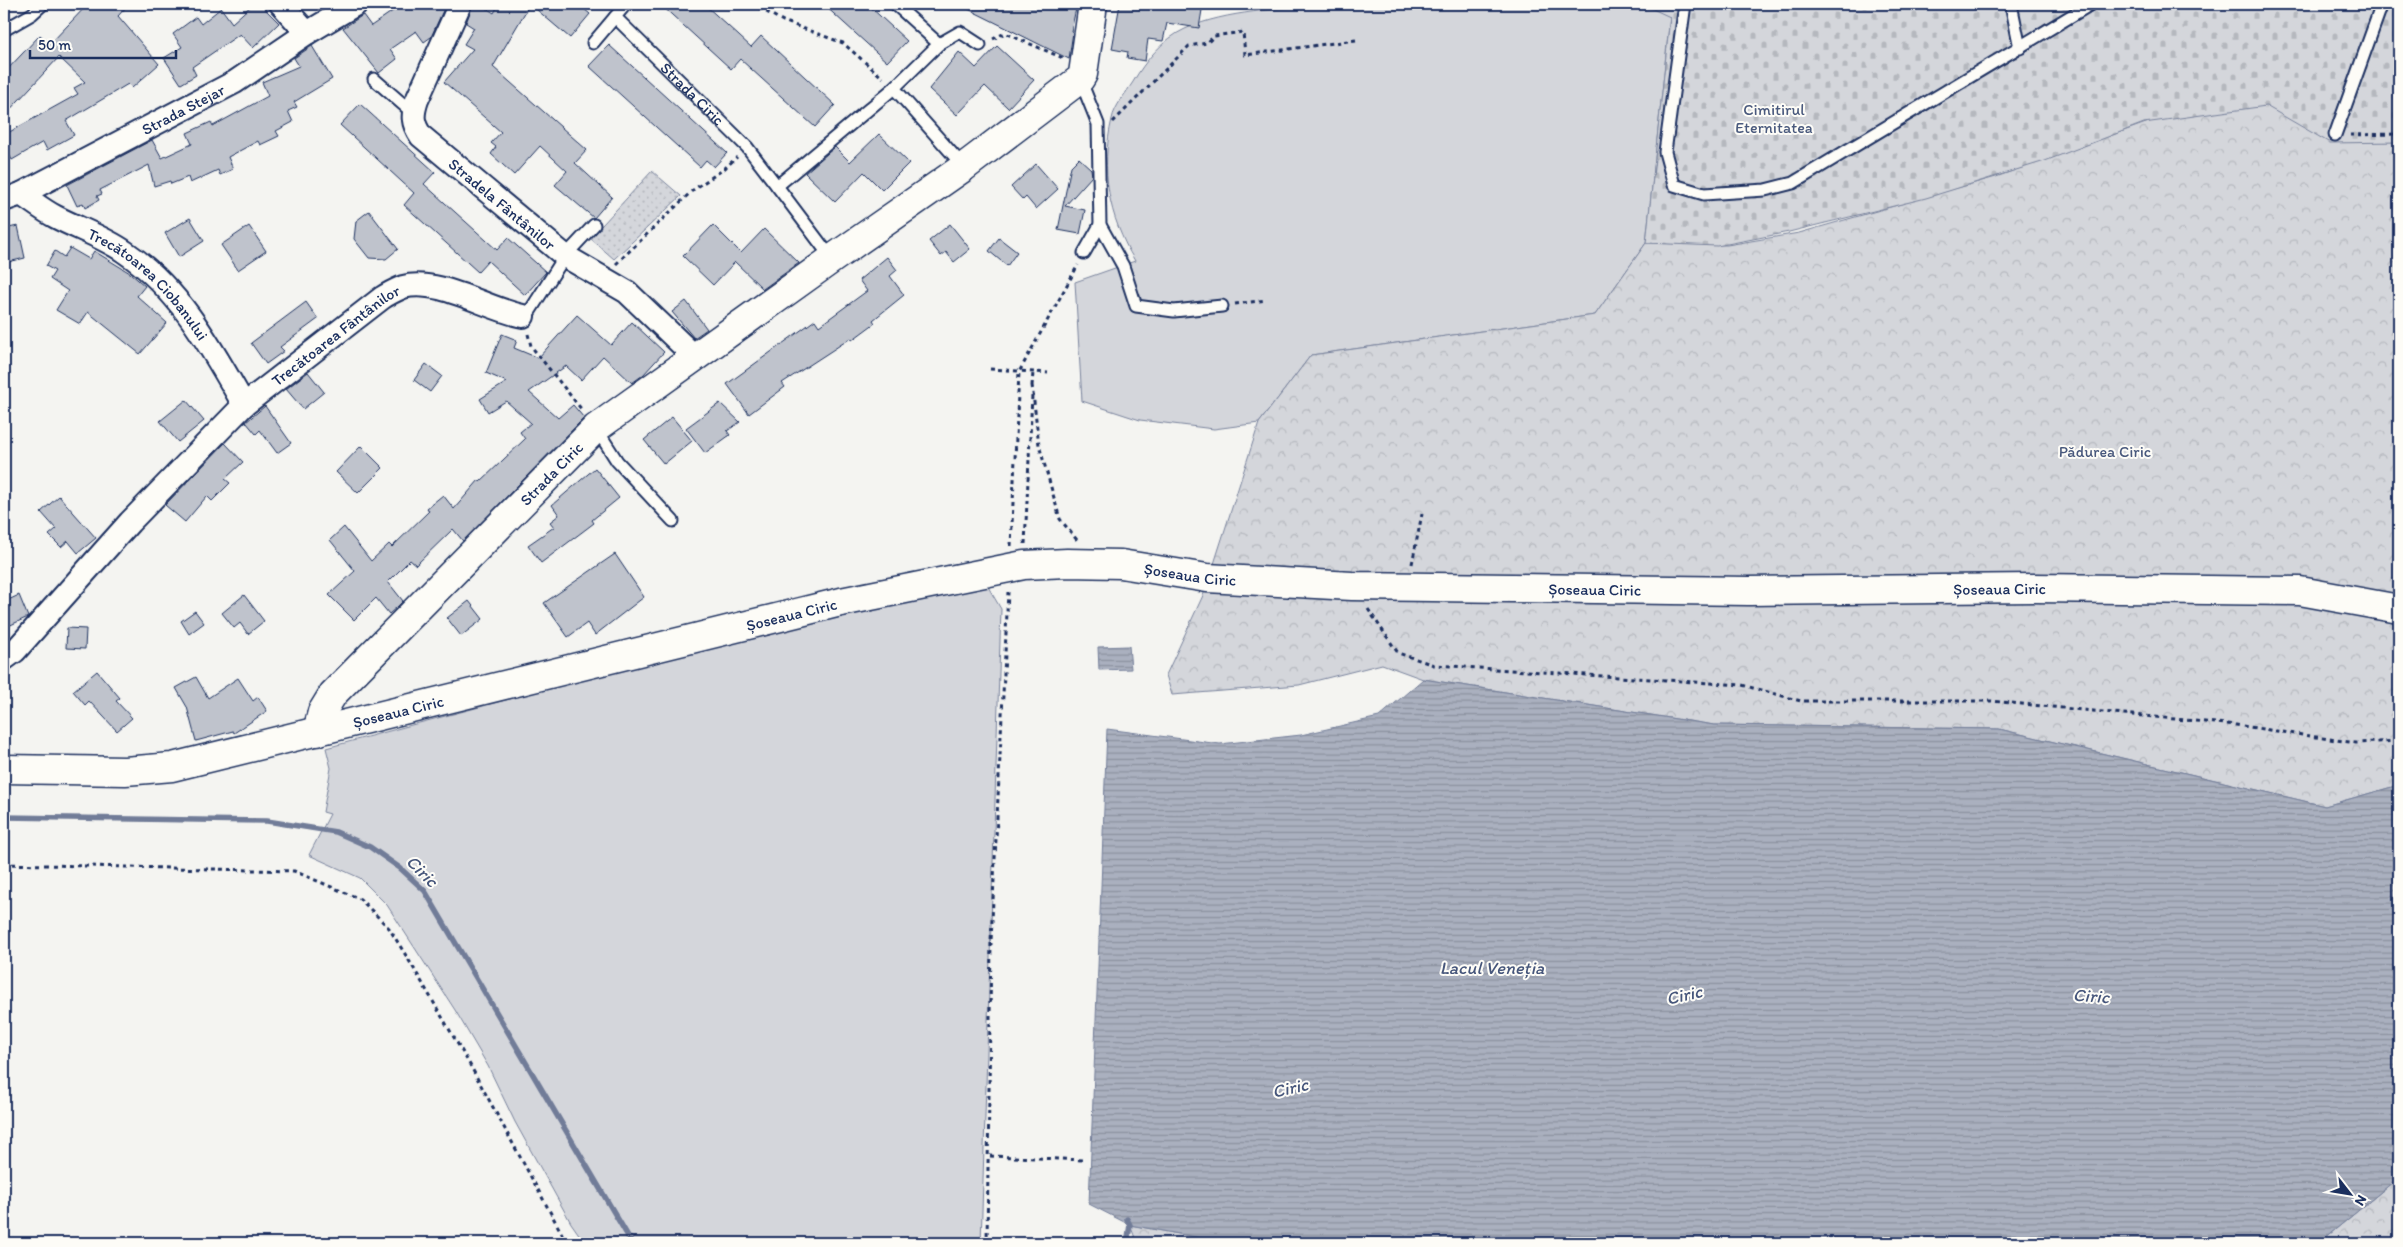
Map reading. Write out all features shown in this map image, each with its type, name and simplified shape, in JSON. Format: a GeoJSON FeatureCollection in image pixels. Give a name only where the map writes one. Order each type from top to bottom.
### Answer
{"type":"FeatureCollection","features":[{"type":"Feature","properties":{"kind":"street"},"geometry":{"type":"LineString","coordinates":[[281,4],[307,33]]}},
{"type":"Feature","properties":{"kind":"street","name":"Strada Stejar"},"geometry":{"type":"LineString","coordinates":[[12,197],[235,82],[307,33],[356,4]]}},
{"type":"Feature","properties":{"kind":"street"},"geometry":{"type":"LineString","coordinates":[[412,113],[460,4]]}},
{"type":"Feature","properties":{"kind":"street"},"geometry":{"type":"LineString","coordinates":[[1082,73],[1093,4]]}},
{"type":"Feature","properties":{"kind":"street","name":"Strada Ciric"},"geometry":{"type":"LineString","coordinates":[[317,732],[322,712],[333,694],[596,428],[964,167],[1082,73]]}},
{"type":"Feature","properties":{"kind":"street","name":"Stradela Fântânilor"},"geometry":{"type":"LineString","coordinates":[[412,113],[414,126],[421,136],[566,256],[604,276],[627,292],[695,358]]}},
{"type":"Feature","properties":{"kind":"street","name":"Trecătoarea Ciobanului"},"geometry":{"type":"LineString","coordinates":[[12,197],[96,235],[124,251],[151,272],[202,332],[244,405]]}},
{"type":"Feature","properties":{"kind":"street","name":"Trecătoarea Fântânilor"},"geometry":{"type":"LineString","coordinates":[[4,660],[15,651],[130,522],[244,405],[382,298],[403,287],[422,286],[465,295],[513,314],[523,316]]}},
{"type":"Feature","properties":{"kind":"street","name":"Șoseaua Ciric"},"geometry":{"type":"LineString","coordinates":[[4,769],[126,771],[172,767],[841,602],[1016,574],[1102,564],[1122,564],[1207,578],[1352,586],[1749,591],[2034,588],[2300,591],[2399,609]]}},
{"type":"Feature","properties":{"kind":"lane"},"geometry":{"type":"LineString","coordinates":[[4,30],[32,14],[43,4]]}},
{"type":"Feature","properties":{"kind":"lane"},"geometry":{"type":"LineString","coordinates":[[593,43],[626,4]]}},
{"type":"Feature","properties":{"kind":"lane"},"geometry":{"type":"LineString","coordinates":[[895,4],[939,44]]}},
{"type":"Feature","properties":{"kind":"lane"},"geometry":{"type":"LineString","coordinates":[[1685,4],[1665,152],[1674,185],[1704,194],[1765,190],[1793,183],[2091,4]]}},
{"type":"Feature","properties":{"kind":"lane"},"geometry":{"type":"LineString","coordinates":[[2011,4],[2020,48]]}},
{"type":"Feature","properties":{"kind":"lane"},"geometry":{"type":"LineString","coordinates":[[2335,135],[2382,4]]}},
{"type":"Feature","properties":{"kind":"lane","name":"Strada Ciric"},"geometry":{"type":"LineString","coordinates":[[615,17],[747,147],[832,259]]}},
{"type":"Feature","properties":{"kind":"lane"},"geometry":{"type":"LineString","coordinates":[[777,186],[894,88],[939,44],[960,32],[980,45]]}},
{"type":"Feature","properties":{"kind":"lane"},"geometry":{"type":"LineString","coordinates":[[1082,73],[1098,124],[1100,225],[1123,266],[1136,306],[1174,310],[1222,306]]}},
{"type":"Feature","properties":{"kind":"lane"},"geometry":{"type":"LineString","coordinates":[[374,79],[412,113]]}},
{"type":"Feature","properties":{"kind":"lane"},"geometry":{"type":"LineString","coordinates":[[894,88],[964,167]]}},
{"type":"Feature","properties":{"kind":"lane"},"geometry":{"type":"LineString","coordinates":[[1084,253],[1100,225]]}},
{"type":"Feature","properties":{"kind":"lane"},"geometry":{"type":"LineString","coordinates":[[523,316],[530,311],[566,256],[594,226]]}},
{"type":"Feature","properties":{"kind":"lane"},"geometry":{"type":"LineString","coordinates":[[596,428],[617,461],[673,521]]}},
{"type":"Feature","properties":{"kind":"path"},"geometry":{"type":"LineString","coordinates":[[752,4],[783,21],[843,43],[894,88]]}},
{"type":"Feature","properties":{"kind":"path"},"geometry":{"type":"LineString","coordinates":[[1098,124],[1112,122],[1189,46],[1207,44],[1214,36],[1243,32],[1245,55],[1356,40]]}},
{"type":"Feature","properties":{"kind":"path"},"geometry":{"type":"LineString","coordinates":[[980,45],[1005,33],[1082,73]]}},
{"type":"Feature","properties":{"kind":"path"},"geometry":{"type":"LineString","coordinates":[[2335,135],[2399,134]]}},
{"type":"Feature","properties":{"kind":"path"},"geometry":{"type":"LineString","coordinates":[[616,264],[693,190],[724,169],[747,147]]}},
{"type":"Feature","properties":{"kind":"path"},"geometry":{"type":"LineString","coordinates":[[650,225],[653,229]]}},
{"type":"Feature","properties":{"kind":"path"},"geometry":{"type":"LineString","coordinates":[[1011,539],[1019,372],[1084,253]]}},
{"type":"Feature","properties":{"kind":"path"},"geometry":{"type":"LineString","coordinates":[[1222,306],[1266,300]]}},
{"type":"Feature","properties":{"kind":"path"},"geometry":{"type":"LineString","coordinates":[[523,316],[531,346],[596,428]]}},
{"type":"Feature","properties":{"kind":"path"},"geometry":{"type":"LineString","coordinates":[[990,369],[1048,373]]}},
{"type":"Feature","properties":{"kind":"path"},"geometry":{"type":"LineString","coordinates":[[987,1243],[990,1156],[991,941],[1016,574],[1033,372]]}},
{"type":"Feature","properties":{"kind":"path"},"geometry":{"type":"LineString","coordinates":[[1032,385],[1038,445],[1060,519],[1078,541],[1102,564]]}},
{"type":"Feature","properties":{"kind":"path"},"geometry":{"type":"LineString","coordinates":[[1408,586],[1422,514]]}},
{"type":"Feature","properties":{"kind":"path"},"geometry":{"type":"LineString","coordinates":[[1352,586],[1398,653],[1434,666],[1742,685],[1800,701],[1991,701],[2236,724],[2356,743],[2399,740]]}},
{"type":"Feature","properties":{"kind":"path"},"geometry":{"type":"LineString","coordinates":[[4,864],[294,871],[360,899],[389,928],[413,967],[470,1065],[567,1243]]}},
{"type":"Feature","properties":{"kind":"path"},"geometry":{"type":"LineString","coordinates":[[990,1156],[1083,1160]]}},
{"type":"Feature","properties":{"kind":"green space"},"geometry":{"type":"Polygon","coordinates":[[[1324,4],[1642,4],[1670,16],[1646,243],[1595,315],[1311,355],[1259,423],[1214,429],[1140,420],[1082,401],[1075,282],[1135,261],[1118,227],[1109,192],[1107,174],[1108,138],[1113,114],[1118,105],[1155,51],[1177,33],[1185,29],[1236,14],[1324,4]]]}},
{"type":"Feature","properties":{"kind":"green space","name":"Cimitirul Eternitatea"},"geometry":{"type":"Polygon","coordinates":[[[1642,4],[2399,4],[2399,142],[2330,143],[2266,106],[2144,123],[2045,161],[1926,198],[1789,232],[1717,246],[1646,243],[1670,17],[1642,4]]]}},
{"type":"Feature","properties":{"kind":"green space","name":"Pădurea Ciric"},"geometry":{"type":"Polygon","coordinates":[[[2273,104],[2399,142],[2399,785],[2325,806],[1999,729],[1714,725],[1423,679],[1382,664],[1299,685],[1172,695],[1166,675],[1206,589],[1259,423],[1311,355],[1595,315],[1646,243],[1727,245],[1799,233],[1996,177],[2157,119],[2273,104]]]}},
{"type":"Feature","properties":{"kind":"green space"},"geometry":{"type":"Polygon","coordinates":[[[652,171],[681,196],[614,259],[590,238],[652,171]]]}},
{"type":"Feature","properties":{"kind":"green space"},"geometry":{"type":"Polygon","coordinates":[[[987,585],[1001,609],[981,1243],[585,1243],[571,1223],[515,1122],[488,1066],[455,1010],[387,905],[360,878],[309,855],[330,814],[323,812],[331,768],[326,748],[738,641],[987,585]]]}},
{"type":"Feature","properties":{"kind":"green space"},"geometry":{"type":"Polygon","coordinates":[[[2399,1177],[2399,1243],[2319,1243],[2399,1177]]]}},
{"type":"Feature","properties":{"kind":"green space"},"geometry":{"type":"Polygon","coordinates":[[[1130,1225],[1228,1243],[1137,1243],[1130,1225]]]}},
{"type":"Feature","properties":{"kind":"water"},"geometry":{"type":"Polygon","coordinates":[[[1129,646],[1131,669],[1099,670],[1098,647],[1129,646]]]}},
{"type":"Feature","properties":{"kind":"water","name":"Lacul Veneția"},"geometry":{"type":"Polygon","coordinates":[[[1423,679],[1714,725],[1999,729],[2325,806],[2399,785],[2399,1177],[2319,1243],[1228,1243],[1130,1225],[1089,1204],[1107,729],[1220,744],[1301,735],[1379,717],[1423,679]]]}},
{"type":"Feature","properties":{"kind":"building"},"geometry":{"type":"Polygon","coordinates":[[[88,4],[129,4],[118,16],[159,64],[132,88],[128,84],[66,121],[74,135],[47,150],[43,142],[12,160],[4,145],[4,135],[78,94],[74,88],[85,82],[59,57],[4,116],[4,73],[40,35],[50,44],[88,4]]]}},
{"type":"Feature","properties":{"kind":"building"},"geometry":{"type":"Polygon","coordinates":[[[253,4],[260,4],[279,23],[253,48],[240,34],[192,67],[196,75],[181,84],[164,58],[182,47],[173,34],[196,17],[201,24],[221,8],[232,23],[253,4]]]}},
{"type":"Feature","properties":{"kind":"building"},"geometry":{"type":"Polygon","coordinates":[[[403,4],[446,4],[431,37],[424,42],[416,31],[390,49],[397,59],[379,73],[343,28],[363,15],[371,26],[403,4]]]}},
{"type":"Feature","properties":{"kind":"building"},"geometry":{"type":"Polygon","coordinates":[[[473,4],[480,4],[494,13],[499,4],[530,4],[493,67],[587,150],[575,163],[612,197],[594,218],[555,185],[567,171],[540,146],[514,175],[491,154],[496,147],[491,143],[501,132],[444,82],[473,49],[464,44],[474,28],[466,23],[473,4]]]}},
{"type":"Feature","properties":{"kind":"building"},"geometry":{"type":"Polygon","coordinates":[[[530,4],[578,4],[590,14],[570,38],[530,4]]]}},
{"type":"Feature","properties":{"kind":"building"},"geometry":{"type":"Polygon","coordinates":[[[660,4],[704,4],[751,47],[761,36],[835,105],[815,127],[740,59],[731,69],[660,4]]]}},
{"type":"Feature","properties":{"kind":"building"},"geometry":{"type":"Polygon","coordinates":[[[823,4],[867,4],[907,41],[887,62],[823,4]]]}},
{"type":"Feature","properties":{"kind":"building"},"geometry":{"type":"Polygon","coordinates":[[[958,4],[1077,4],[1071,31],[1073,32],[1069,59],[958,4]]]}},
{"type":"Feature","properties":{"kind":"building"},"geometry":{"type":"Polygon","coordinates":[[[1120,4],[1203,4],[1199,28],[1167,23],[1163,41],[1148,39],[1145,61],[1127,58],[1128,52],[1112,49],[1120,4]]]}},
{"type":"Feature","properties":{"kind":"building"},"geometry":{"type":"Polygon","coordinates":[[[609,45],[727,153],[714,167],[706,160],[700,167],[589,66],[609,45]]]}},
{"type":"Feature","properties":{"kind":"building"},"geometry":{"type":"Polygon","coordinates":[[[312,46],[332,79],[294,102],[297,107],[288,111],[293,122],[276,131],[279,136],[260,145],[258,141],[228,157],[233,169],[220,175],[218,170],[190,183],[188,177],[171,184],[170,181],[154,186],[149,165],[100,190],[102,194],[97,196],[99,200],[85,208],[83,203],[77,206],[67,185],[152,140],[162,158],[192,144],[187,133],[211,122],[213,126],[268,96],[262,82],[299,66],[294,58],[312,46]]]}},
{"type":"Feature","properties":{"kind":"building"},"geometry":{"type":"Polygon","coordinates":[[[997,46],[1034,80],[1008,108],[985,86],[957,115],[929,89],[959,52],[976,68],[997,46]]]}},
{"type":"Feature","properties":{"kind":"building"},"geometry":{"type":"Polygon","coordinates":[[[360,104],[435,172],[424,184],[497,250],[508,238],[546,272],[525,295],[488,261],[478,272],[404,205],[414,193],[340,125],[360,104]]]}},
{"type":"Feature","properties":{"kind":"building"},"geometry":{"type":"Polygon","coordinates":[[[879,134],[909,163],[882,190],[864,172],[835,202],[805,173],[835,147],[850,162],[879,134]]]}},
{"type":"Feature","properties":{"kind":"building"},"geometry":{"type":"Polygon","coordinates":[[[1079,158],[1091,169],[1092,176],[1065,206],[1085,210],[1080,234],[1058,230],[1071,166],[1079,158]]]}},
{"type":"Feature","properties":{"kind":"building"},"geometry":{"type":"Polygon","coordinates":[[[1036,164],[1058,189],[1036,209],[1026,197],[1023,200],[1011,187],[1036,164]]]}},
{"type":"Feature","properties":{"kind":"building"},"geometry":{"type":"Polygon","coordinates":[[[369,211],[398,249],[386,259],[369,258],[354,239],[356,221],[369,211]]]}},
{"type":"Feature","properties":{"kind":"building"},"geometry":{"type":"Polygon","coordinates":[[[190,218],[204,241],[179,257],[165,233],[190,218]]]}},
{"type":"Feature","properties":{"kind":"building"},"geometry":{"type":"Polygon","coordinates":[[[950,224],[970,249],[954,262],[946,252],[941,256],[929,241],[950,224]]]}},
{"type":"Feature","properties":{"kind":"building"},"geometry":{"type":"Polygon","coordinates":[[[713,225],[741,253],[764,229],[799,263],[763,289],[735,262],[713,285],[683,256],[713,225]]]}},
{"type":"Feature","properties":{"kind":"building"},"geometry":{"type":"Polygon","coordinates":[[[18,226],[25,258],[4,263],[4,229],[18,226]]]}},
{"type":"Feature","properties":{"kind":"building"},"geometry":{"type":"Polygon","coordinates":[[[249,226],[266,251],[238,270],[221,245],[249,226]]]}},
{"type":"Feature","properties":{"kind":"building"},"geometry":{"type":"Polygon","coordinates":[[[999,238],[1017,252],[1007,266],[989,251],[999,238]]]}},
{"type":"Feature","properties":{"kind":"building"},"geometry":{"type":"Polygon","coordinates":[[[70,248],[89,259],[94,251],[130,273],[145,286],[137,296],[167,323],[140,354],[88,312],[80,324],[56,310],[68,291],[50,279],[55,271],[46,266],[55,251],[64,257],[70,248]]]}},
{"type":"Feature","properties":{"kind":"building"},"geometry":{"type":"Polygon","coordinates":[[[887,257],[897,270],[890,276],[904,295],[873,320],[875,323],[852,340],[851,338],[782,383],[785,387],[749,414],[727,384],[815,320],[819,326],[867,291],[859,280],[887,257]]]}},
{"type":"Feature","properties":{"kind":"building"},"geometry":{"type":"Polygon","coordinates":[[[686,301],[707,329],[694,338],[672,312],[686,301]]]}},
{"type":"Feature","properties":{"kind":"building"},"geometry":{"type":"Polygon","coordinates":[[[306,302],[318,319],[280,347],[284,351],[266,364],[251,343],[306,302]]]}},
{"type":"Feature","properties":{"kind":"building"},"geometry":{"type":"Polygon","coordinates":[[[577,315],[611,345],[632,322],[664,352],[643,375],[632,383],[603,356],[581,380],[566,366],[529,392],[558,418],[573,405],[584,418],[463,541],[453,529],[416,565],[410,560],[388,582],[403,601],[397,607],[389,614],[376,598],[354,620],[329,595],[355,571],[330,540],[344,527],[371,561],[389,544],[392,547],[429,511],[427,508],[443,495],[454,509],[479,480],[480,482],[525,439],[520,432],[531,423],[506,401],[488,412],[480,399],[507,382],[486,373],[502,334],[517,340],[514,348],[538,358],[577,315]]]}},
{"type":"Feature","properties":{"kind":"building"},"geometry":{"type":"Polygon","coordinates":[[[426,364],[442,376],[430,392],[414,380],[426,364]]]}},
{"type":"Feature","properties":{"kind":"building"},"geometry":{"type":"Polygon","coordinates":[[[308,372],[324,392],[303,409],[286,389],[308,372]]]}},
{"type":"Feature","properties":{"kind":"building"},"geometry":{"type":"Polygon","coordinates":[[[186,400],[204,421],[178,442],[160,421],[186,400]]]}},
{"type":"Feature","properties":{"kind":"building"},"geometry":{"type":"Polygon","coordinates":[[[720,403],[740,422],[727,431],[730,435],[705,453],[686,428],[720,403]]]}},
{"type":"Feature","properties":{"kind":"building"},"geometry":{"type":"Polygon","coordinates":[[[265,406],[291,443],[277,453],[260,430],[256,434],[246,422],[265,406]]]}},
{"type":"Feature","properties":{"kind":"building"},"geometry":{"type":"Polygon","coordinates":[[[672,417],[692,441],[664,464],[644,440],[672,417]]]}},
{"type":"Feature","properties":{"kind":"building"},"geometry":{"type":"Polygon","coordinates":[[[225,443],[243,462],[225,479],[230,483],[212,501],[207,496],[185,522],[165,505],[225,443]]]}},
{"type":"Feature","properties":{"kind":"building"},"geometry":{"type":"Polygon","coordinates":[[[361,446],[383,468],[358,493],[336,472],[361,446]]]}},
{"type":"Feature","properties":{"kind":"building"},"geometry":{"type":"Polygon","coordinates":[[[595,468],[619,498],[592,520],[594,523],[541,563],[528,545],[554,527],[550,522],[559,515],[552,505],[595,468]]]}},
{"type":"Feature","properties":{"kind":"building"},"geometry":{"type":"Polygon","coordinates":[[[59,496],[96,538],[78,553],[68,541],[61,547],[49,535],[56,529],[41,512],[59,496]]]}},
{"type":"Feature","properties":{"kind":"building"},"geometry":{"type":"Polygon","coordinates":[[[615,554],[644,597],[595,635],[587,623],[568,637],[544,603],[615,554]]]}},
{"type":"Feature","properties":{"kind":"building"},"geometry":{"type":"Polygon","coordinates":[[[19,595],[28,617],[4,628],[4,602],[19,595]]]}},
{"type":"Feature","properties":{"kind":"building"},"geometry":{"type":"Polygon","coordinates":[[[244,595],[264,621],[248,634],[240,623],[234,628],[222,613],[244,595]]]}},
{"type":"Feature","properties":{"kind":"building"},"geometry":{"type":"Polygon","coordinates":[[[469,601],[483,619],[461,636],[447,618],[469,601]]]}},
{"type":"Feature","properties":{"kind":"building"},"geometry":{"type":"Polygon","coordinates":[[[195,611],[204,623],[189,634],[181,621],[195,611]]]}},
{"type":"Feature","properties":{"kind":"building"},"geometry":{"type":"Polygon","coordinates":[[[67,628],[86,629],[85,649],[66,648],[67,628]]]}},
{"type":"Feature","properties":{"kind":"building"},"geometry":{"type":"Polygon","coordinates":[[[97,671],[120,698],[116,701],[132,718],[117,731],[89,701],[85,705],[73,691],[97,671]]]}},
{"type":"Feature","properties":{"kind":"building"},"geometry":{"type":"Polygon","coordinates":[[[196,677],[208,698],[238,678],[253,701],[258,697],[267,711],[234,733],[233,731],[196,741],[187,707],[176,688],[196,677]]]}},
{"type":"Feature","properties":{"kind":"waterway","name":"Ciric"},"geometry":{"type":"LineString","coordinates":[[4,817],[267,821],[336,832],[370,847],[400,868],[425,891],[632,1243]]}},
{"type":"Feature","properties":{"kind":"waterway","name":"Ciric"},"geometry":{"type":"LineString","coordinates":[[1127,1219],[1130,1225],[1127,1243]]}}]}
